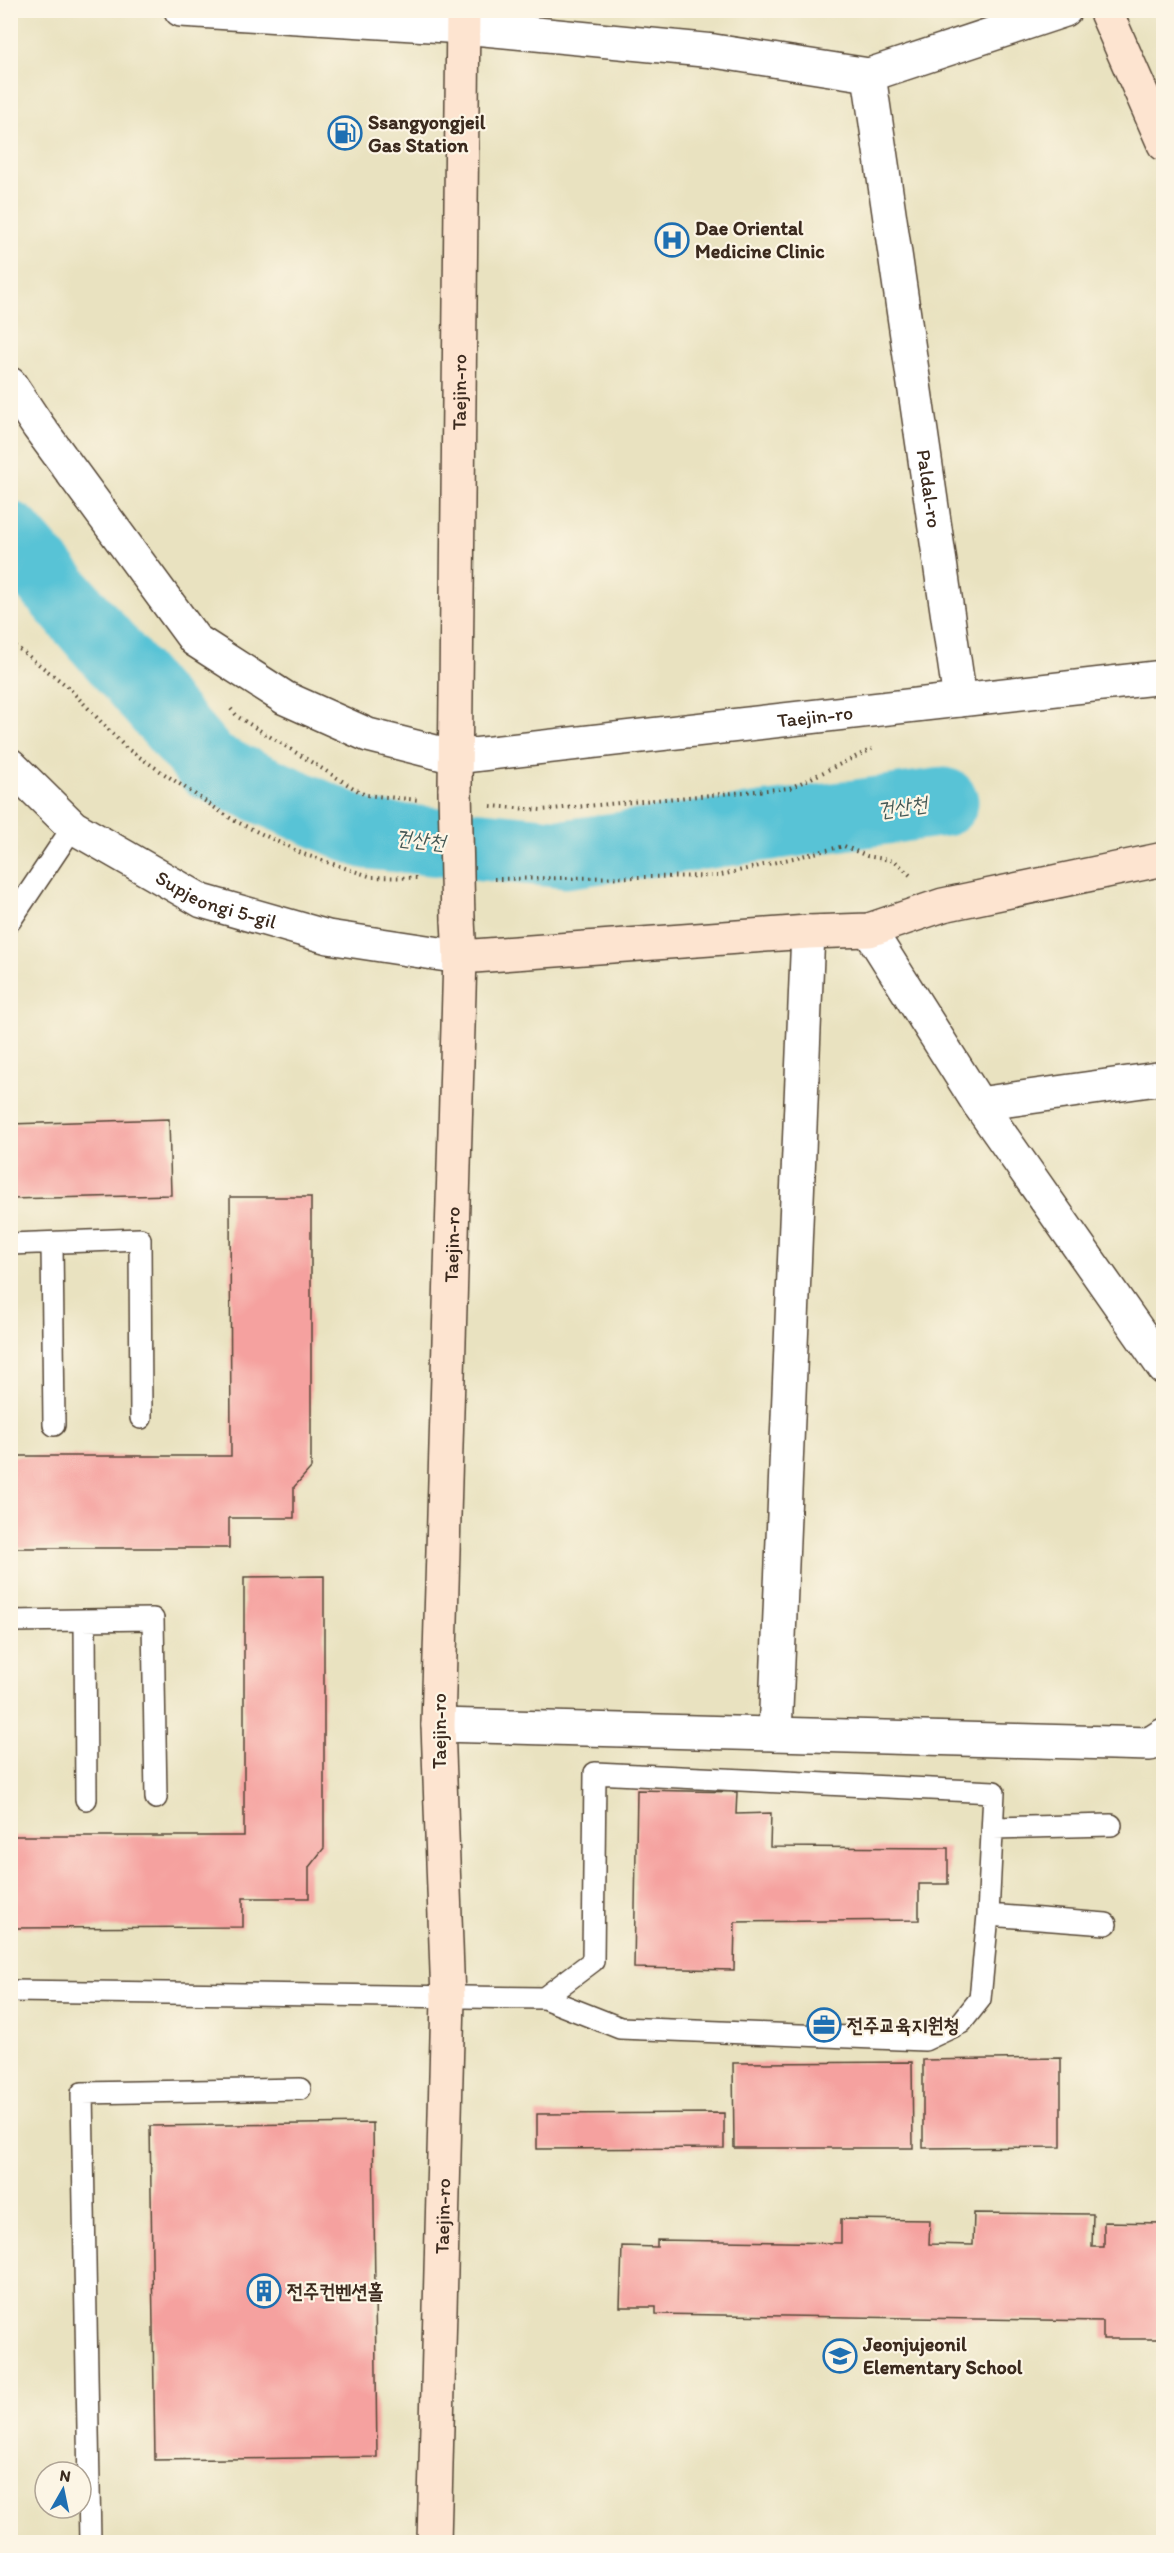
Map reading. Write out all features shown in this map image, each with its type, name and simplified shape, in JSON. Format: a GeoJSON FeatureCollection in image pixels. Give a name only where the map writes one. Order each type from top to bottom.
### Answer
{"type":"FeatureCollection","features":[{"type":"Feature","properties":{"kind":"street"},"geometry":{"type":"LineString","coordinates":[[181,10],[463,19],[714,51],[868,75],[1065,10]]}},
{"type":"Feature","properties":{"kind":"street"},"geometry":{"type":"LineString","coordinates":[[1105,10],[1164,144]]}},
{"type":"Feature","properties":{"kind":"street","name":"Taejin-ro"},"geometry":{"type":"LineString","coordinates":[[434,2542],[448,1999],[438,1725],[460,957],[455,757],[463,19]]}},
{"type":"Feature","properties":{"kind":"street","name":"Paldal-ro"},"geometry":{"type":"LineString","coordinates":[[868,75],[960,700]]}},
{"type":"Feature","properties":{"kind":"street","name":"Taejin-ro"},"geometry":{"type":"LineString","coordinates":[[10,384],[38,426],[195,640],[285,698],[368,735],[455,757],[960,700]]}},
{"type":"Feature","properties":{"kind":"street"},"geometry":{"type":"LineString","coordinates":[[960,700],[1164,677]]}},
{"type":"Feature","properties":{"kind":"street","name":"Supjeongi 5-gil"},"geometry":{"type":"LineString","coordinates":[[10,765],[73,826],[202,901],[328,937],[460,957]]}},
{"type":"Feature","properties":{"kind":"street"},"geometry":{"type":"LineString","coordinates":[[460,957],[808,932],[869,930],[943,905],[1164,859]]}},
{"type":"Feature","properties":{"kind":"street"},"geometry":{"type":"LineString","coordinates":[[869,930],[979,1104],[1164,1368]]}},
{"type":"Feature","properties":{"kind":"street"},"geometry":{"type":"LineString","coordinates":[[775,1734],[808,932]]}},
{"type":"Feature","properties":{"kind":"street"},"geometry":{"type":"LineString","coordinates":[[979,1104],[1164,1078]]}},
{"type":"Feature","properties":{"kind":"street"},"geometry":{"type":"LineString","coordinates":[[438,1725],[1150,1744],[1164,1735]]}},
{"type":"Feature","properties":{"kind":"lane"},"geometry":{"type":"LineString","coordinates":[[10,921],[73,826]]}},
{"type":"Feature","properties":{"kind":"lane"},"geometry":{"type":"LineString","coordinates":[[10,1244],[140,1239],[141,1418]]}},
{"type":"Feature","properties":{"kind":"lane"},"geometry":{"type":"LineString","coordinates":[[52,1243],[54,1425]]}},
{"type":"Feature","properties":{"kind":"lane"},"geometry":{"type":"LineString","coordinates":[[10,1621],[153,1619],[156,1798]]}},
{"type":"Feature","properties":{"kind":"lane"},"geometry":{"type":"LineString","coordinates":[[84,1620],[86,1800]]}},
{"type":"Feature","properties":{"kind":"lane"},"geometry":{"type":"LineString","coordinates":[[10,1991],[448,1999],[544,1998],[620,2028],[925,2040],[961,2023],[980,1999],[988,1915],[994,1792],[595,1773],[593,1961],[544,1998]]}},
{"type":"Feature","properties":{"kind":"lane"},"geometry":{"type":"LineString","coordinates":[[993,1828],[1111,1825]]}},
{"type":"Feature","properties":{"kind":"lane"},"geometry":{"type":"LineString","coordinates":[[988,1915],[1106,1924]]}},
{"type":"Feature","properties":{"kind":"lane"},"geometry":{"type":"LineString","coordinates":[[90,2542],[82,2093],[300,2089]]}},
{"type":"Feature","properties":{"kind":"building"},"geometry":{"type":"Polygon","coordinates":[[[169,1119],[171,1195],[10,1199],[10,1124],[169,1119]]]}},
{"type":"Feature","properties":{"kind":"building"},"geometry":{"type":"Polygon","coordinates":[[[230,1197],[311,1197],[311,1468],[294,1487],[294,1518],[229,1518],[229,1548],[10,1548],[10,1456],[231,1456],[230,1197]]]}},
{"type":"Feature","properties":{"kind":"building"},"geometry":{"type":"Polygon","coordinates":[[[324,1576],[324,1848],[309,1867],[309,1898],[243,1898],[243,1927],[10,1928],[10,1836],[244,1836],[244,1577],[324,1576]]]}},
{"type":"Feature","properties":{"kind":"building"},"geometry":{"type":"Polygon","coordinates":[[[637,1790],[737,1792],[736,1814],[771,1813],[770,1847],[948,1848],[948,1884],[919,1884],[919,1920],[735,1922],[734,1970],[634,1968],[637,1790]]]}},
{"type":"Feature","properties":{"kind":"building"},"geometry":{"type":"Polygon","coordinates":[[[1061,2058],[1061,2147],[923,2148],[923,2060],[1061,2058]]]}},
{"type":"Feature","properties":{"kind":"building"},"geometry":{"type":"Polygon","coordinates":[[[912,2062],[913,2148],[734,2148],[733,2063],[912,2062]]]}},
{"type":"Feature","properties":{"kind":"building"},"geometry":{"type":"Polygon","coordinates":[[[724,2113],[724,2148],[537,2149],[537,2114],[724,2113]]]}},
{"type":"Feature","properties":{"kind":"building","name":"전주컨벤션홀"},"geometry":{"type":"Polygon","coordinates":[[[373,2123],[377,2457],[155,2460],[150,2126],[373,2123]]]}},
{"type":"Feature","properties":{"kind":"building"},"geometry":{"type":"Polygon","coordinates":[[[974,2213],[1093,2214],[1092,2247],[1104,2247],[1104,2222],[1164,2223],[1163,2339],[1103,2339],[1103,2321],[656,2314],[656,2307],[620,2307],[622,2246],[657,2247],[657,2240],[841,2243],[841,2219],[930,2220],[929,2244],[973,2245],[974,2213]]]}},
{"type":"Feature","properties":{"kind":"waterway","name":"건산천"},"geometry":{"type":"LineString","coordinates":[[10,536],[209,766],[367,835],[565,854],[944,802]]}},
{"type":"Feature","properties":{"kind":"place","name":"Ssangyongjeil Gas Station"},"geometry":{"type":"Point","coordinates":[345,133]}},
{"type":"Feature","properties":{"kind":"place","name":"Dae Oriental Medicine Clinic"},"geometry":{"type":"Point","coordinates":[672,240]}},
{"type":"Feature","properties":{"kind":"place","name":"전주교육지원청"},"geometry":{"type":"Point","coordinates":[824,2025]}},
{"type":"Feature","properties":{"kind":"place","name":"전주컨벤션홀"},"geometry":{"type":"Point","coordinates":[264,2291]}},
{"type":"Feature","properties":{"kind":"place","name":"Jeonjujeonil Elementary School"},"geometry":{"type":"Point","coordinates":[840,2356]}}]}
